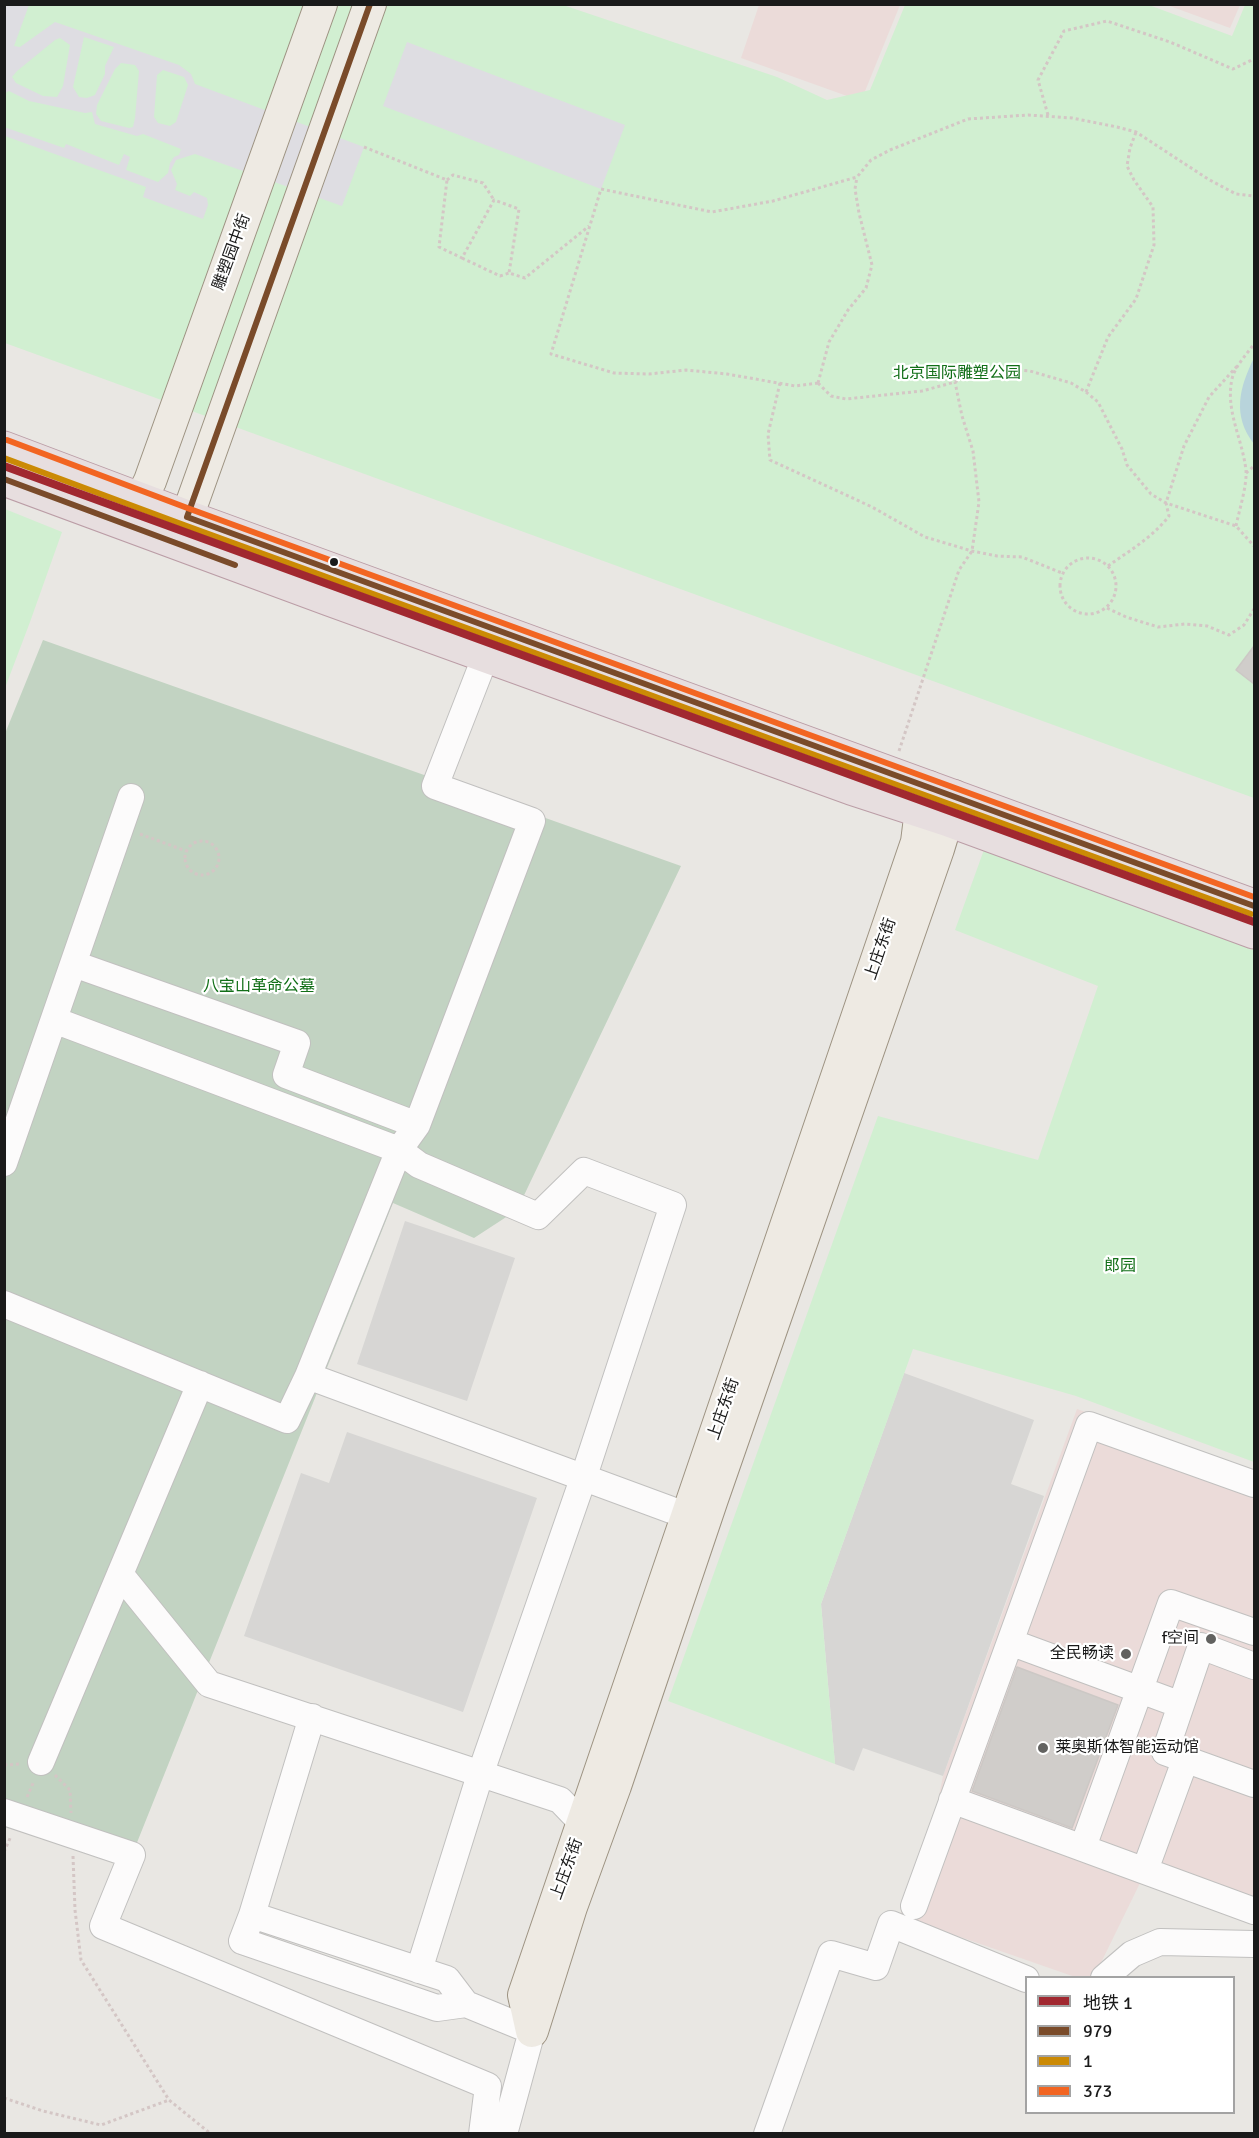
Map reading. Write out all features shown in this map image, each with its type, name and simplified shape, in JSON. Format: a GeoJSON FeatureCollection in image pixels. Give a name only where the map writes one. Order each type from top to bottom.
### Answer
{"type":"FeatureCollection","features":[{"type":"Feature","properties":{"kind":"highway"},"geometry":{"type":"LineString","coordinates":[[4,448],[187,517],[892,773],[938,803],[1254,932]]}},
{"type":"Feature","properties":{"kind":"highway"},"geometry":{"type":"LineString","coordinates":[[4,479],[850,788],[938,803],[1254,906]]}},
{"type":"Feature","properties":{"kind":"main road","name":"雕塑园中街"},"geometry":{"type":"LineString","coordinates":[[141,499],[154,470],[321,4]]}},
{"type":"Feature","properties":{"kind":"main road"},"geometry":{"type":"LineString","coordinates":[[187,517],[370,4]]}},
{"type":"Feature","properties":{"kind":"main road","name":"上庄东街"},"geometry":{"type":"LineString","coordinates":[[532,2031],[571,1907],[615,1786],[696,1519],[917,842],[938,803]]}},
{"type":"Feature","properties":{"kind":"main road","name":"上庄东街"},"geometry":{"type":"LineString","coordinates":[[532,2031],[524,1995],[562,1880],[696,1519]]}},
{"type":"Feature","properties":{"kind":"street"},"geometry":{"type":"LineString","coordinates":[[4,1304],[287,1420],[308,1376],[399,1150],[417,1125],[532,821],[435,786],[486,655]]}},
{"type":"Feature","properties":{"kind":"street"},"geometry":{"type":"LineString","coordinates":[[4,1163],[132,797]]}},
{"type":"Feature","properties":{"kind":"street"},"geometry":{"type":"LineString","coordinates":[[74,964],[297,1043],[285,1075],[417,1125]]}},
{"type":"Feature","properties":{"kind":"street"},"geometry":{"type":"LineString","coordinates":[[54,1020],[399,1150],[418,1165],[538,1216],[584,1172],[673,1205],[584,1476],[480,1775],[419,1970]]}},
{"type":"Feature","properties":{"kind":"street"},"geometry":{"type":"LineString","coordinates":[[308,1376],[696,1519]]}},
{"type":"Feature","properties":{"kind":"street"},"geometry":{"type":"LineString","coordinates":[[41,1762],[200,1383]]}},
{"type":"Feature","properties":{"kind":"street"},"geometry":{"type":"LineString","coordinates":[[914,1906],[1089,1425],[1254,1484]]}},
{"type":"Feature","properties":{"kind":"street"},"geometry":{"type":"LineString","coordinates":[[120,1574],[209,1684],[560,1800],[583,1824]]}},
{"type":"Feature","properties":{"kind":"street"},"geometry":{"type":"LineString","coordinates":[[1083,1846],[1171,1603],[1254,1632]]}},
{"type":"Feature","properties":{"kind":"street"},"geometry":{"type":"LineString","coordinates":[[1010,1642],[1181,1705]]}},
{"type":"Feature","properties":{"kind":"street"},"geometry":{"type":"LineString","coordinates":[[1254,1666],[1201,1646],[1165,1752],[1254,1784]]}},
{"type":"Feature","properties":{"kind":"street"},"geometry":{"type":"LineString","coordinates":[[312,1717],[242,1941],[437,2008],[466,2004],[532,2031]]}},
{"type":"Feature","properties":{"kind":"street"},"geometry":{"type":"LineString","coordinates":[[1145,1870],[1186,1758]]}},
{"type":"Feature","properties":{"kind":"street"},"geometry":{"type":"LineString","coordinates":[[952,1800],[1083,1846],[1254,1911]]}},
{"type":"Feature","properties":{"kind":"street"},"geometry":{"type":"LineString","coordinates":[[4,1812],[132,1854],[103,1926],[488,2086],[483,2133]]}},
{"type":"Feature","properties":{"kind":"street"},"geometry":{"type":"LineString","coordinates":[[252,1915],[447,1979],[466,2004]]}},
{"type":"Feature","properties":{"kind":"street"},"geometry":{"type":"LineString","coordinates":[[767,2133],[831,1954],[876,1967],[891,1924],[1025,1979]]}},
{"type":"Feature","properties":{"kind":"street"},"geometry":{"type":"LineString","coordinates":[[1105,1976],[1132,1954],[1160,1942],[1254,1944]]}},
{"type":"Feature","properties":{"kind":"street","name":"上庄东街"},"geometry":{"type":"LineString","coordinates":[[504,2133],[532,2031]]}},
{"type":"Feature","properties":{"kind":"path"},"geometry":{"type":"LineString","coordinates":[[1048,115],[1038,80],[1064,31],[1107,21],[1170,42],[1233,69],[1254,58]]}},
{"type":"Feature","properties":{"kind":"path"},"geometry":{"type":"LineString","coordinates":[[818,383],[795,386],[727,374],[686,370],[649,374],[614,373],[551,354],[601,189],[712,212],[773,201],[856,177],[871,160],[890,150],[968,119],[1048,115],[1117,126],[1136,132],[1236,194],[1254,196]]}},
{"type":"Feature","properties":{"kind":"path"},"geometry":{"type":"LineString","coordinates":[[1086,392],[1108,337],[1136,299],[1154,244],[1153,207],[1127,166],[1136,132]]}},
{"type":"Feature","properties":{"kind":"path"},"geometry":{"type":"LineString","coordinates":[[364,147],[447,180]]}},
{"type":"Feature","properties":{"kind":"path"},"geometry":{"type":"LineString","coordinates":[[509,273],[519,208],[494,200],[483,183],[453,175],[447,180],[439,247],[500,276],[509,273],[525,278],[590,225]]}},
{"type":"Feature","properties":{"kind":"path"},"geometry":{"type":"LineString","coordinates":[[818,383],[830,342],[848,310],[866,288],[872,265],[858,213],[856,177]]}},
{"type":"Feature","properties":{"kind":"path"},"geometry":{"type":"LineString","coordinates":[[462,258],[494,200]]}},
{"type":"Feature","properties":{"kind":"path"},"geometry":{"type":"LineString","coordinates":[[1108,566],[1160,528],[1169,516],[1166,503],[1184,446],[1209,396],[1254,344]]}},
{"type":"Feature","properties":{"kind":"path"},"geometry":{"type":"LineString","coordinates":[[1236,526],[1246,473],[1231,400],[1232,378],[1239,364]]}},
{"type":"Feature","properties":{"kind":"path"},"geometry":{"type":"LineString","coordinates":[[818,383],[831,396],[846,399],[922,391],[955,382],[967,375],[1006,369],[1030,371],[1071,383],[1098,402],[1122,449],[1127,465],[1151,494],[1166,503],[1236,526],[1254,546]]}},
{"type":"Feature","properties":{"kind":"path"},"geometry":{"type":"LineString","coordinates":[[892,773],[959,570],[972,551],[979,502],[973,451],[962,416],[955,382]]}},
{"type":"Feature","properties":{"kind":"path"},"geometry":{"type":"LineString","coordinates":[[780,383],[768,434],[770,460],[872,507],[925,537],[972,551],[997,556],[1022,557],[1062,573]]}},
{"type":"Feature","properties":{"kind":"path"},"geometry":{"type":"LineString","coordinates":[[1246,473],[1254,466]]}},
{"type":"Feature","properties":{"kind":"path"},"geometry":{"type":"LineString","coordinates":[[1084,558],[1101,561],[1108,566],[1116,582],[1116,591],[1107,608],[1088,615],[1079,614],[1070,609],[1063,601],[1059,582],[1068,566],[1084,558]]}},
{"type":"Feature","properties":{"kind":"path"},"geometry":{"type":"LineString","coordinates":[[1107,608],[1158,627],[1185,624],[1208,627],[1229,635],[1244,625],[1254,609]]}},
{"type":"Feature","properties":{"kind":"path"},"geometry":{"type":"LineString","coordinates":[[121,827],[186,851]]}},
{"type":"Feature","properties":{"kind":"path"},"geometry":{"type":"LineString","coordinates":[[197,842],[213,845],[218,855],[217,865],[209,873],[194,872],[186,865],[186,851],[197,842]]}},
{"type":"Feature","properties":{"kind":"path"},"geometry":{"type":"LineString","coordinates":[[4,2098],[43,2111],[102,2125],[169,2100]]}},
{"type":"Feature","properties":{"kind":"shaded area"},"geometry":{"type":"Polygon","coordinates":[[[1240,4],[1230,28],[1167,5],[1240,4]]]}},
{"type":"Feature","properties":{"kind":"shaded area"},"geometry":{"type":"Polygon","coordinates":[[[5,5],[29,5],[14,46],[20,47],[55,22],[179,65],[191,74],[195,84],[364,147],[342,206],[195,154],[176,160],[171,170],[177,184],[175,190],[190,196],[194,192],[207,198],[208,205],[203,219],[143,197],[146,187],[5,136],[4,127],[64,148],[66,144],[119,165],[124,154],[130,157],[126,170],[158,182],[168,173],[170,163],[174,157],[179,155],[181,149],[143,134],[137,136],[95,124],[92,112],[85,113],[29,101],[9,91],[5,93],[5,5]],[[84,37],[73,87],[79,97],[87,98],[95,95],[114,47],[84,37]],[[60,38],[17,71],[12,77],[16,83],[43,96],[57,97],[63,86],[70,45],[60,38]],[[121,63],[115,69],[97,105],[96,114],[101,121],[133,127],[139,71],[135,65],[121,63]],[[163,70],[157,75],[154,117],[158,123],[170,126],[176,122],[188,85],[184,77],[163,70]]]}},
{"type":"Feature","properties":{"kind":"shaded area"},"geometry":{"type":"Polygon","coordinates":[[[759,5],[900,5],[861,101],[741,58],[759,5]]]}},
{"type":"Feature","properties":{"kind":"shaded area"},"geometry":{"type":"Polygon","coordinates":[[[407,42],[625,125],[601,189],[383,106],[407,42]]]}},
{"type":"Feature","properties":{"kind":"shaded area"},"geometry":{"type":"Polygon","coordinates":[[[405,1221],[515,1258],[467,1401],[357,1364],[405,1221]]]}},
{"type":"Feature","properties":{"kind":"shaded area"},"geometry":{"type":"Polygon","coordinates":[[[904,1373],[1034,1420],[1011,1484],[1044,1496],[943,1776],[863,1748],[854,1771],[835,1764],[821,1604],[904,1373]]]}},
{"type":"Feature","properties":{"kind":"shaded area"},"geometry":{"type":"Polygon","coordinates":[[[1077,1409],[1254,1471],[1254,1924],[1141,1881],[1094,1976],[1072,1976],[900,1916],[932,1830],[943,1776],[1077,1409]]]}},
{"type":"Feature","properties":{"kind":"shaded area"},"geometry":{"type":"Polygon","coordinates":[[[347,1432],[537,1498],[463,1712],[244,1636],[301,1473],[329,1483],[347,1432]]]}},
{"type":"Feature","properties":{"kind":"green space","name":"北京国际雕塑公园"},"geometry":{"type":"Polygon","coordinates":[[[4,5],[563,5],[777,77],[827,100],[870,90],[905,5],[1149,5],[1232,36],[1245,5],[1254,5],[1254,798],[5,343],[4,5]]]}},
{"type":"Feature","properties":{"kind":"green space"},"geometry":{"type":"Polygon","coordinates":[[[5,509],[62,532],[5,688],[5,509]]]}},
{"type":"Feature","properties":{"kind":"green space","name":"八宝山革命公墓"},"geometry":{"type":"Polygon","coordinates":[[[43,640],[681,866],[517,1210],[474,1238],[393,1203],[132,1855],[5,1812],[4,736],[43,640]]]}},
{"type":"Feature","properties":{"kind":"green space","name":"郎园"},"geometry":{"type":"Polygon","coordinates":[[[985,847],[1254,948],[1254,1462],[1076,1396],[913,1349],[821,1604],[835,1764],[668,1701],[878,1116],[1038,1160],[1098,986],[955,930],[985,847]]]}},
{"type":"Feature","properties":{"kind":"water"},"geometry":{"type":"Polygon","coordinates":[[[1254,358],[1254,444],[1243,423],[1240,402],[1245,380],[1254,358]]]}},
{"type":"Feature","properties":{"kind":"building"},"geometry":{"type":"Polygon","coordinates":[[[1254,646],[1254,684],[1236,670],[1254,646]]]}},
{"type":"Feature","properties":{"kind":"building","name":"莱奥斯体智能运动馆"},"geometry":{"type":"Polygon","coordinates":[[[1017,1667],[1118,1705],[1072,1828],[972,1791],[1017,1667]]]}},
{"type":"Feature","properties":{"kind":"metro line","name":"1"},"geometry":{"type":"LineString","coordinates":[[4,466],[1254,922]]}},
{"type":"Feature","properties":{"kind":"transit line","name":"979"},"geometry":{"type":"LineString","coordinates":[[370,4],[187,517],[1254,906]]}},
{"type":"Feature","properties":{"kind":"transit line","name":"373"},"geometry":{"type":"LineString","coordinates":[[7,440],[190,509],[1254,897]]}},
{"type":"Feature","properties":{"kind":"transit line","name":"1"},"geometry":{"type":"LineString","coordinates":[[4,458],[1251,914]]}},
{"type":"Feature","properties":{"kind":"transit line","name":"979"},"geometry":{"type":"LineString","coordinates":[[4,479],[235,565]]}},
{"type":"Feature","properties":{"kind":"place","name":"f空间"},"geometry":{"type":"Point","coordinates":[1211,1639]}},
{"type":"Feature","properties":{"kind":"place","name":"全民畅读"},"geometry":{"type":"Point","coordinates":[1126,1654]}},
{"type":"Feature","properties":{"kind":"place","name":"莱奥斯体智能运动馆"},"geometry":{"type":"Point","coordinates":[1043,1748]}}]}
